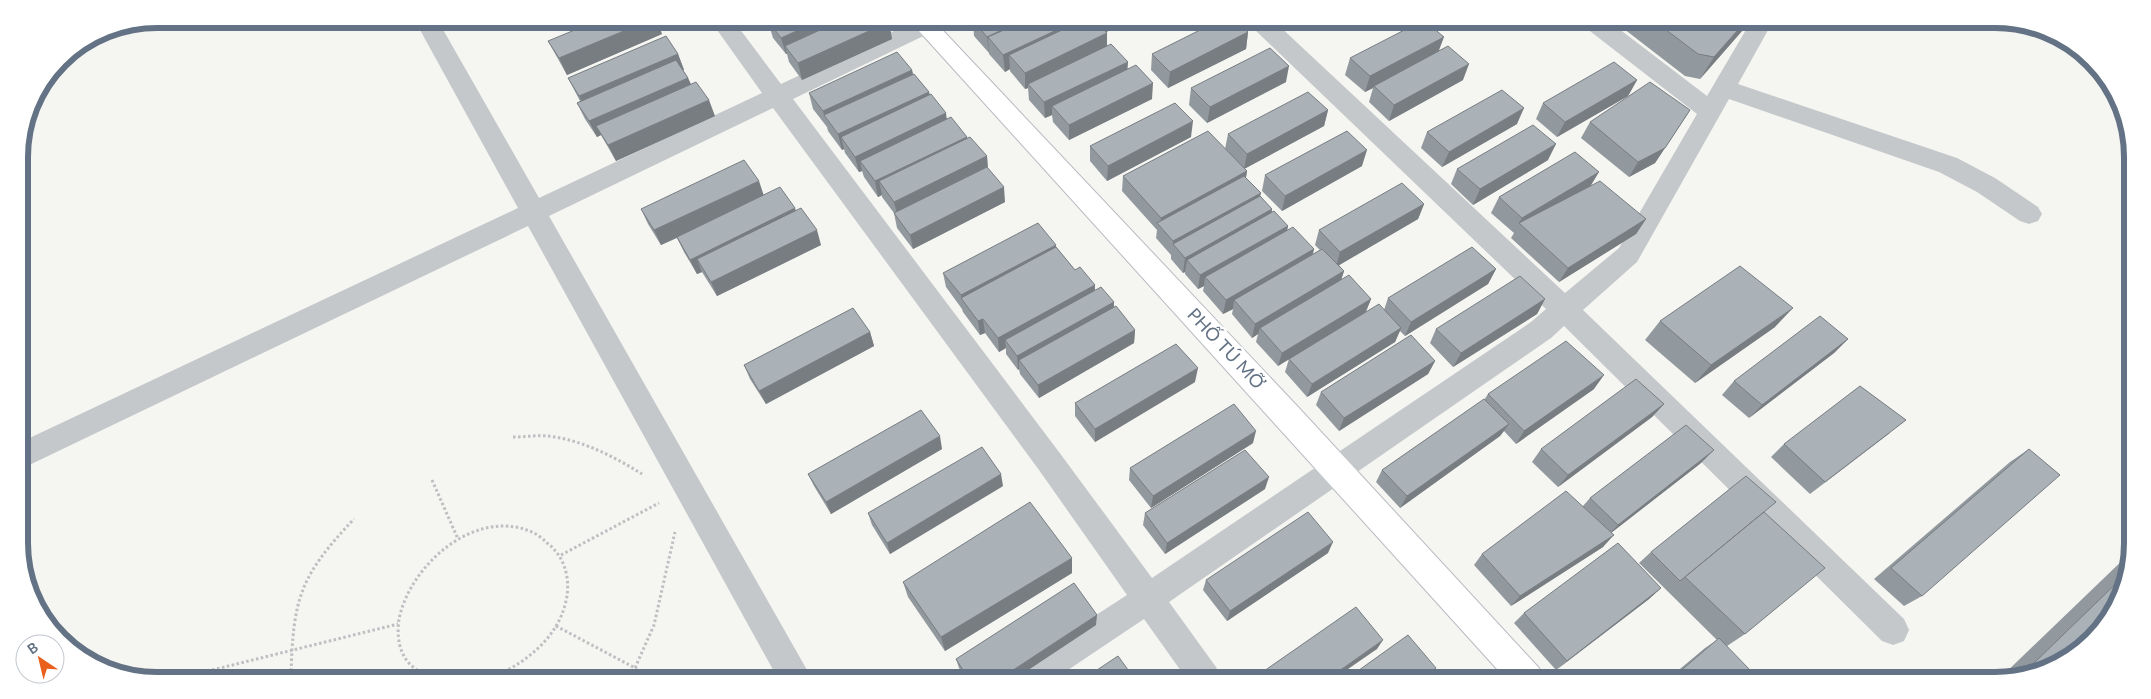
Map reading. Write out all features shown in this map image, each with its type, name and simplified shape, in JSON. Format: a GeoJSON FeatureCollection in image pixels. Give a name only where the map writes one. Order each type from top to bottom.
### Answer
{"type":"FeatureCollection","features":[{"type":"Feature","properties":{"kind":"main road","name":"PHỐ TÚ MỠ"},"geometry":{"type":"LineString","coordinates":[[932,28],[1521,671]]}},
{"type":"Feature","properties":{"kind":"street"},"geometry":{"type":"LineString","coordinates":[[431,28],[793,672]]}},
{"type":"Feature","properties":{"kind":"street"},"geometry":{"type":"LineString","coordinates":[[727,28],[1049,461],[1200,671]]}},
{"type":"Feature","properties":{"kind":"street"},"geometry":{"type":"LineString","coordinates":[[28,453],[778,97],[915,28]]}},
{"type":"Feature","properties":{"kind":"street"},"geometry":{"type":"LineString","coordinates":[[1267,28],[1566,311],[1893,630]]}},
{"type":"Feature","properties":{"kind":"street"},"geometry":{"type":"LineString","coordinates":[[1603,28],[1716,100],[1948,165],[1986,185],[2029,214]]}},
{"type":"Feature","properties":{"kind":"street"},"geometry":{"type":"LineString","coordinates":[[1037,672],[1148,599],[1566,311],[1628,255],[1669,187],[1686,150],[1759,28]]}},
{"type":"Feature","properties":{"kind":"path"},"geometry":{"type":"LineString","coordinates":[[513,437],[548,436],[576,442],[624,462],[645,476]]}},
{"type":"Feature","properties":{"kind":"path"},"geometry":{"type":"LineString","coordinates":[[432,480],[458,539]]}},
{"type":"Feature","properties":{"kind":"path"},"geometry":{"type":"LineString","coordinates":[[561,555],[659,503]]}},
{"type":"Feature","properties":{"kind":"path"},"geometry":{"type":"LineString","coordinates":[[291,672],[295,618],[306,581],[327,548],[354,519]]}},
{"type":"Feature","properties":{"kind":"path"},"geometry":{"type":"LineString","coordinates":[[421,672],[408,662],[398,639],[398,613],[408,586],[427,561],[458,539],[476,531],[502,526],[526,529],[546,539],[561,555],[568,577],[566,601],[556,626],[539,649],[513,669],[506,672]]}},
{"type":"Feature","properties":{"kind":"path"},"geometry":{"type":"LineString","coordinates":[[634,672],[651,634],[665,585],[675,532]]}},
{"type":"Feature","properties":{"kind":"path"},"geometry":{"type":"LineString","coordinates":[[204,672],[398,624]]}},
{"type":"Feature","properties":{"kind":"path"},"geometry":{"type":"LineString","coordinates":[[556,626],[636,669]]}},
{"type":"Feature","properties":{"kind":"building"},"geometry":{"type":"Polygon","coordinates":[[[580,28],[631,28],[559,58],[548,41],[580,28]]]}},
{"type":"Feature","properties":{"kind":"building"},"geometry":{"type":"Polygon","coordinates":[[[773,28],[803,28],[781,38],[773,28]]]}},
{"type":"Feature","properties":{"kind":"building"},"geometry":{"type":"Polygon","coordinates":[[[824,28],[876,28],[798,63],[785,46],[824,28]]]}},
{"type":"Feature","properties":{"kind":"building"},"geometry":{"type":"Polygon","coordinates":[[[980,28],[1006,28],[987,37],[980,28]]]}},
{"type":"Feature","properties":{"kind":"building"},"geometry":{"type":"Polygon","coordinates":[[[1008,28],[1061,28],[1003,55],[988,37],[1008,28]]]}},
{"type":"Feature","properties":{"kind":"building"},"geometry":{"type":"Polygon","coordinates":[[[1066,28],[1102,28],[1107,33],[1025,73],[1009,55],[1066,28]]]}},
{"type":"Feature","properties":{"kind":"building"},"geometry":{"type":"Polygon","coordinates":[[[1204,28],[1244,28],[1248,32],[1170,72],[1152,54],[1204,28]]]}},
{"type":"Feature","properties":{"kind":"building"},"geometry":{"type":"Polygon","coordinates":[[[1408,28],[1433,28],[1444,37],[1370,76],[1350,58],[1408,28]]]}},
{"type":"Feature","properties":{"kind":"building"},"geometry":{"type":"Polygon","coordinates":[[[1664,28],[1740,28],[1714,57],[1698,54],[1664,28]]]}},
{"type":"Feature","properties":{"kind":"building"},"geometry":{"type":"Polygon","coordinates":[[[666,36],[678,54],[579,96],[568,78],[666,36]]]}},
{"type":"Feature","properties":{"kind":"building"},"geometry":{"type":"Polygon","coordinates":[[[1111,44],[1128,62],[1044,102],[1028,84],[1111,44]]]}},
{"type":"Feature","properties":{"kind":"building"},"geometry":{"type":"Polygon","coordinates":[[[1448,46],[1469,64],[1394,105],[1374,86],[1448,46]]]}},
{"type":"Feature","properties":{"kind":"building"},"geometry":{"type":"Polygon","coordinates":[[[1270,48],[1289,66],[1210,107],[1191,88],[1270,48]]]}},
{"type":"Feature","properties":{"kind":"building"},"geometry":{"type":"Polygon","coordinates":[[[897,52],[912,70],[823,111],[809,93],[897,52]]]}},
{"type":"Feature","properties":{"kind":"building"},"geometry":{"type":"Polygon","coordinates":[[[676,60],[688,78],[589,121],[577,103],[676,60]]]}},
{"type":"Feature","properties":{"kind":"building"},"geometry":{"type":"Polygon","coordinates":[[[1614,62],[1637,80],[1565,122],[1543,103],[1614,62]]]}},
{"type":"Feature","properties":{"kind":"building"},"geometry":{"type":"Polygon","coordinates":[[[1136,65],[1153,83],[1069,125],[1052,106],[1136,65]]]}},
{"type":"Feature","properties":{"kind":"building"},"geometry":{"type":"Polygon","coordinates":[[[914,74],[929,92],[838,134],[824,115],[914,74]]]}},
{"type":"Feature","properties":{"kind":"building"},"geometry":{"type":"Polygon","coordinates":[[[696,82],[709,100],[608,145],[596,126],[696,82]]]}},
{"type":"Feature","properties":{"kind":"building"},"geometry":{"type":"Polygon","coordinates":[[[1650,82],[1690,110],[1665,148],[1638,162],[1590,122],[1650,82]]]}},
{"type":"Feature","properties":{"kind":"building"},"geometry":{"type":"Polygon","coordinates":[[[1502,90],[1524,108],[1449,152],[1427,132],[1502,90]]]}},
{"type":"Feature","properties":{"kind":"building"},"geometry":{"type":"Polygon","coordinates":[[[1308,92],[1328,110],[1247,154],[1228,134],[1308,92]]]}},
{"type":"Feature","properties":{"kind":"building"},"geometry":{"type":"Polygon","coordinates":[[[931,94],[946,113],[855,157],[841,137],[931,94]]]}},
{"type":"Feature","properties":{"kind":"building"},"geometry":{"type":"Polygon","coordinates":[[[1175,103],[1193,121],[1108,166],[1090,146],[1175,103]]]}},
{"type":"Feature","properties":{"kind":"building"},"geometry":{"type":"Polygon","coordinates":[[[951,117],[967,137],[875,181],[860,161],[951,117]]]}},
{"type":"Feature","properties":{"kind":"building"},"geometry":{"type":"Polygon","coordinates":[[[1533,125],[1556,144],[1480,189],[1457,169],[1533,125]]]}},
{"type":"Feature","properties":{"kind":"building"},"geometry":{"type":"Polygon","coordinates":[[[1208,131],[1247,171],[1161,218],[1123,176],[1208,131]]]}},
{"type":"Feature","properties":{"kind":"building"},"geometry":{"type":"Polygon","coordinates":[[[1347,131],[1367,150],[1285,196],[1265,175],[1347,131]]]}},
{"type":"Feature","properties":{"kind":"building"},"geometry":{"type":"Polygon","coordinates":[[[970,137],[987,156],[894,202],[879,181],[970,137]]]}},
{"type":"Feature","properties":{"kind":"building"},"geometry":{"type":"Polygon","coordinates":[[[1575,152],[1599,172],[1522,218],[1499,197],[1575,152]]]}},
{"type":"Feature","properties":{"kind":"building"},"geometry":{"type":"Polygon","coordinates":[[[744,160],[759,181],[654,230],[641,209],[744,160]]]}},
{"type":"Feature","properties":{"kind":"building"},"geometry":{"type":"Polygon","coordinates":[[[987,167],[1004,187],[910,235],[894,213],[987,167]]]}},
{"type":"Feature","properties":{"kind":"building"},"geometry":{"type":"Polygon","coordinates":[[[1244,176],[1261,193],[1173,241],[1157,223],[1244,176]]]}},
{"type":"Feature","properties":{"kind":"building"},"geometry":{"type":"Polygon","coordinates":[[[1600,181],[1646,219],[1568,268],[1519,223],[1600,181]]]}},
{"type":"Feature","properties":{"kind":"building"},"geometry":{"type":"Polygon","coordinates":[[[1402,183],[1424,204],[1340,252],[1319,230],[1402,183]]]}},
{"type":"Feature","properties":{"kind":"building"},"geometry":{"type":"Polygon","coordinates":[[[780,187],[795,208],[690,260],[677,237],[780,187]]]}},
{"type":"Feature","properties":{"kind":"building"},"geometry":{"type":"Polygon","coordinates":[[[1260,196],[1272,209],[1185,258],[1173,244],[1260,196]]]}},
{"type":"Feature","properties":{"kind":"building"},"geometry":{"type":"Polygon","coordinates":[[[801,208],[817,230],[711,282],[697,259],[801,208]]]}},
{"type":"Feature","properties":{"kind":"building"},"geometry":{"type":"Polygon","coordinates":[[[1274,211],[1288,226],[1200,275],[1187,260],[1274,211]]]}},
{"type":"Feature","properties":{"kind":"building"},"geometry":{"type":"Polygon","coordinates":[[[1038,223],[1056,245],[961,295],[943,273],[1038,223]]]}},
{"type":"Feature","properties":{"kind":"building"},"geometry":{"type":"Polygon","coordinates":[[[1293,227],[1314,249],[1226,300],[1205,277],[1293,227]]]}},
{"type":"Feature","properties":{"kind":"building"},"geometry":{"type":"Polygon","coordinates":[[[1056,247],[1075,270],[1080,267],[1095,285],[998,338],[983,319],[978,321],[961,298],[1056,247]]]}},
{"type":"Feature","properties":{"kind":"building"},"geometry":{"type":"Polygon","coordinates":[[[1472,247],[1496,269],[1411,322],[1388,298],[1472,247]]]}},
{"type":"Feature","properties":{"kind":"building"},"geometry":{"type":"Polygon","coordinates":[[[1322,249],[1344,271],[1255,324],[1234,300],[1322,249]]]}},
{"type":"Feature","properties":{"kind":"building"},"geometry":{"type":"Polygon","coordinates":[[[1740,266],[1793,308],[1711,365],[1660,321],[1740,266]]]}},
{"type":"Feature","properties":{"kind":"building"},"geometry":{"type":"Polygon","coordinates":[[[1349,275],[1371,299],[1282,353],[1260,328],[1349,275]]]}},
{"type":"Feature","properties":{"kind":"building"},"geometry":{"type":"Polygon","coordinates":[[[1520,276],[1545,299],[1461,353],[1436,329],[1520,276]]]}},
{"type":"Feature","properties":{"kind":"building"},"geometry":{"type":"Polygon","coordinates":[[[1101,287],[1114,302],[1017,356],[1005,340],[1101,287]]]}},
{"type":"Feature","properties":{"kind":"building"},"geometry":{"type":"Polygon","coordinates":[[[1379,304],[1401,328],[1312,384],[1289,359],[1379,304]]]}},
{"type":"Feature","properties":{"kind":"building"},"geometry":{"type":"Polygon","coordinates":[[[1116,306],[1135,330],[1038,385],[1019,360],[1116,306]]]}},
{"type":"Feature","properties":{"kind":"building"},"geometry":{"type":"Polygon","coordinates":[[[853,308],[870,332],[759,391],[744,365],[853,308]]]}},
{"type":"Feature","properties":{"kind":"building"},"geometry":{"type":"Polygon","coordinates":[[[1820,316],[1848,339],[1762,405],[1734,381],[1820,316]]]}},
{"type":"Feature","properties":{"kind":"building"},"geometry":{"type":"Polygon","coordinates":[[[1411,335],[1435,361],[1344,418],[1321,392],[1411,335]]]}},
{"type":"Feature","properties":{"kind":"building"},"geometry":{"type":"Polygon","coordinates":[[[1566,341],[1604,375],[1524,431],[1488,394],[1566,341]]]}},
{"type":"Feature","properties":{"kind":"building"},"geometry":{"type":"Polygon","coordinates":[[[1176,344],[1198,368],[1095,429],[1075,403],[1176,344]]]}},
{"type":"Feature","properties":{"kind":"building"},"geometry":{"type":"Polygon","coordinates":[[[1636,379],[1664,404],[1568,475],[1541,449],[1636,379]]]}},
{"type":"Feature","properties":{"kind":"building"},"geometry":{"type":"Polygon","coordinates":[[[1860,386],[1906,420],[1825,482],[1784,444],[1860,386]]]}},
{"type":"Feature","properties":{"kind":"building"},"geometry":{"type":"Polygon","coordinates":[[[1484,399],[1509,424],[1407,496],[1382,470],[1484,399]]]}},
{"type":"Feature","properties":{"kind":"building"},"geometry":{"type":"Polygon","coordinates":[[[1234,404],[1256,431],[1153,496],[1130,468],[1234,404]]]}},
{"type":"Feature","properties":{"kind":"building"},"geometry":{"type":"Polygon","coordinates":[[[921,410],[940,436],[826,502],[808,474],[921,410]]]}},
{"type":"Feature","properties":{"kind":"building"},"geometry":{"type":"Polygon","coordinates":[[[1686,425],[1714,450],[1618,525],[1590,498],[1686,425]]]}},
{"type":"Feature","properties":{"kind":"building"},"geometry":{"type":"Polygon","coordinates":[[[982,447],[1001,474],[887,543],[868,513],[982,447]]]}},
{"type":"Feature","properties":{"kind":"building"},"geometry":{"type":"Polygon","coordinates":[[[2029,449],[2060,475],[1922,596],[1891,568],[2029,449]]]}},
{"type":"Feature","properties":{"kind":"building"},"geometry":{"type":"Polygon","coordinates":[[[1245,450],[1269,477],[1167,543],[1145,513],[1245,450]]]}},
{"type":"Feature","properties":{"kind":"building"},"geometry":{"type":"Polygon","coordinates":[[[1746,476],[1776,502],[1680,581],[1651,552],[1746,476]]]}},
{"type":"Feature","properties":{"kind":"building"},"geometry":{"type":"Polygon","coordinates":[[[1566,491],[1614,535],[1520,596],[1482,554],[1566,491]]]}},
{"type":"Feature","properties":{"kind":"building"},"geometry":{"type":"Polygon","coordinates":[[[1030,502],[1072,558],[941,637],[903,582],[1030,502]]]}},
{"type":"Feature","properties":{"kind":"building"},"geometry":{"type":"Polygon","coordinates":[[[1308,512],[1333,542],[1230,611],[1206,580],[1308,512]]]}},
{"type":"Feature","properties":{"kind":"building"},"geometry":{"type":"Polygon","coordinates":[[[1764,512],[1825,568],[1745,634],[1685,577],[1764,512]]]}},
{"type":"Feature","properties":{"kind":"building"},"geometry":{"type":"Polygon","coordinates":[[[1618,543],[1661,588],[1567,661],[1524,613],[1618,543]]]}},
{"type":"Feature","properties":{"kind":"building"},"geometry":{"type":"Polygon","coordinates":[[[1074,583],[1097,615],[1011,672],[964,672],[956,659],[1074,583]]]}},
{"type":"Feature","properties":{"kind":"building"},"geometry":{"type":"Polygon","coordinates":[[[2117,583],[2102,614],[2086,634],[2059,654],[2044,662],[2033,664],[2117,583]]]}},
{"type":"Feature","properties":{"kind":"building"},"geometry":{"type":"Polygon","coordinates":[[[1356,607],[1383,640],[1338,671],[1263,671],[1356,607]]]}},
{"type":"Feature","properties":{"kind":"building"},"geometry":{"type":"Polygon","coordinates":[[[1408,635],[1436,668],[1431,671],[1357,671],[1408,635]]]}},
{"type":"Feature","properties":{"kind":"building"},"geometry":{"type":"Polygon","coordinates":[[[1719,638],[1750,670],[1749,671],[1680,671],[1719,638]]]}},
{"type":"Feature","properties":{"kind":"building"},"geometry":{"type":"Polygon","coordinates":[[[1118,656],[1129,671],[1095,671],[1118,656]]]}}]}
